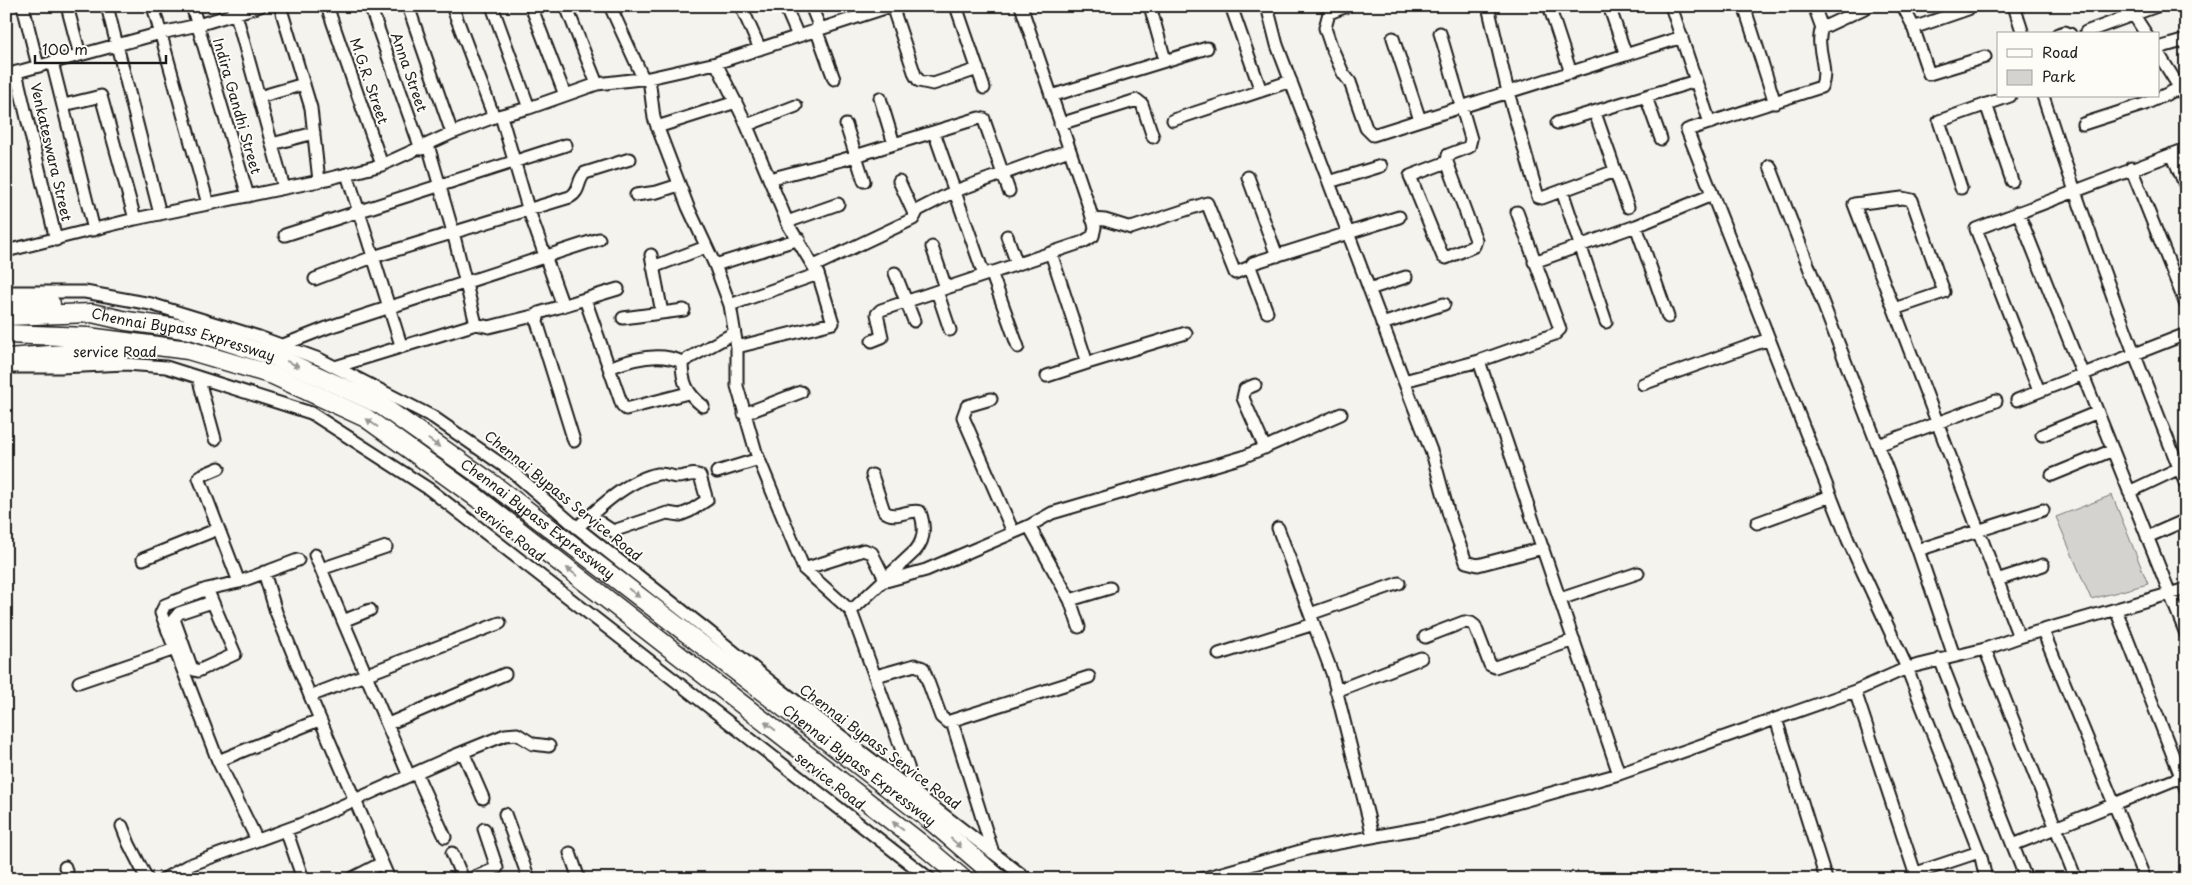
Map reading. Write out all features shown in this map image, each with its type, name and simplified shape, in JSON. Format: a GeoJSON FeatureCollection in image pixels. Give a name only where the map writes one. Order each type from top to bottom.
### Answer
{"type":"FeatureCollection","features":[{"type":"Feature","properties":{"kind":"highway"},"geometry":{"type":"LineString","coordinates":[[6,303],[60,304],[92,313]]}},
{"type":"Feature","properties":{"kind":"highway","name":"Chennai Bypass Expressway"},"geometry":{"type":"LineString","coordinates":[[6,316],[92,313],[127,321],[191,330],[278,358],[379,404],[514,500],[923,814],[998,879]]}},
{"type":"Feature","properties":{"kind":"highway","name":"Chennai Bypass Expressway"},"geometry":{"type":"LineString","coordinates":[[6,334],[88,337],[188,350],[274,375],[366,418],[485,504],[919,842],[963,879]]}},
{"type":"Feature","properties":{"kind":"highway"},"geometry":{"type":"LineString","coordinates":[[6,358],[107,350],[188,350]]}},
{"type":"Feature","properties":{"kind":"street"},"geometry":{"type":"LineString","coordinates":[[23,6],[38,66]]}},
{"type":"Feature","properties":{"kind":"street"},"geometry":{"type":"LineString","coordinates":[[66,6],[80,55]]}},
{"type":"Feature","properties":{"kind":"street"},"geometry":{"type":"LineString","coordinates":[[107,6],[160,214]]}},
{"type":"Feature","properties":{"kind":"street"},"geometry":{"type":"LineString","coordinates":[[153,6],[208,204]]}},
{"type":"Feature","properties":{"kind":"street","name":"Indira Gandhi Street"},"geometry":{"type":"LineString","coordinates":[[192,6],[248,196]]}},
{"type":"Feature","properties":{"kind":"street"},"geometry":{"type":"LineString","coordinates":[[11,73],[198,25],[235,9],[260,6]]}},
{"type":"Feature","properties":{"kind":"street"},"geometry":{"type":"LineString","coordinates":[[280,6],[311,108],[319,181]]}},
{"type":"Feature","properties":{"kind":"street","name":"M.G.R. Street"},"geometry":{"type":"LineString","coordinates":[[327,6],[382,165]]}},
{"type":"Feature","properties":{"kind":"street","name":"Anna Street"},"geometry":{"type":"LineString","coordinates":[[370,6],[439,186],[453,232],[476,324]]}},
{"type":"Feature","properties":{"kind":"street"},"geometry":{"type":"LineString","coordinates":[[408,6],[452,133]]}},
{"type":"Feature","properties":{"kind":"street"},"geometry":{"type":"LineString","coordinates":[[452,6],[498,116],[563,306]]}},
{"type":"Feature","properties":{"kind":"street"},"geometry":{"type":"LineString","coordinates":[[492,6],[529,108]]}},
{"type":"Feature","properties":{"kind":"street"},"geometry":{"type":"LineString","coordinates":[[531,6],[565,95]]}},
{"type":"Feature","properties":{"kind":"street"},"geometry":{"type":"LineString","coordinates":[[566,6],[597,84]]}},
{"type":"Feature","properties":{"kind":"street"},"geometry":{"type":"LineString","coordinates":[[610,6],[646,78],[657,127],[679,185],[715,265],[730,305],[737,347],[737,386],[759,458],[804,569],[852,611],[908,767],[914,792]]}},
{"type":"Feature","properties":{"kind":"street"},"geometry":{"type":"LineString","coordinates":[[741,6],[760,49]]}},
{"type":"Feature","properties":{"kind":"street"},"geometry":{"type":"LineString","coordinates":[[786,6],[798,36]]}},
{"type":"Feature","properties":{"kind":"street"},"geometry":{"type":"LineString","coordinates":[[811,6],[834,79]]}},
{"type":"Feature","properties":{"kind":"street"},"geometry":{"type":"LineString","coordinates":[[6,251],[135,219],[319,181],[382,165],[452,133],[597,84],[646,78],[716,63],[818,29],[864,10],[892,6],[919,80],[933,84],[978,69]]}},
{"type":"Feature","properties":{"kind":"street"},"geometry":{"type":"LineString","coordinates":[[956,6],[984,88]]}},
{"type":"Feature","properties":{"kind":"street"},"geometry":{"type":"LineString","coordinates":[[872,341],[882,337],[877,318],[878,312],[1089,240],[1095,231],[1021,6]]}},
{"type":"Feature","properties":{"kind":"street"},"geometry":{"type":"LineString","coordinates":[[1150,6],[1166,60]]}},
{"type":"Feature","properties":{"kind":"street"},"geometry":{"type":"LineString","coordinates":[[1231,6],[1262,91]]}},
{"type":"Feature","properties":{"kind":"street"},"geometry":{"type":"LineString","coordinates":[[1267,6],[1277,45],[1290,82],[1432,456],[1449,515],[1466,562],[1478,565],[1543,548]]}},
{"type":"Feature","properties":{"kind":"street"},"geometry":{"type":"LineString","coordinates":[[1347,6],[1329,12],[1325,28],[1343,73],[1350,82],[1366,128],[1373,135],[1682,37]]}},
{"type":"Feature","properties":{"kind":"street"},"geometry":{"type":"LineString","coordinates":[[1488,6],[1508,92],[1538,197],[1542,198],[1615,171]]}},
{"type":"Feature","properties":{"kind":"street"},"geometry":{"type":"LineString","coordinates":[[1549,6],[1571,73]]}},
{"type":"Feature","properties":{"kind":"street"},"geometry":{"type":"LineString","coordinates":[[1609,6],[1626,55]]}},
{"type":"Feature","properties":{"kind":"street"},"geometry":{"type":"LineString","coordinates":[[1671,6],[1710,123]]}},
{"type":"Feature","properties":{"kind":"street"},"geometry":{"type":"LineString","coordinates":[[1744,6],[1775,103]]}},
{"type":"Feature","properties":{"kind":"street"},"geometry":{"type":"LineString","coordinates":[[1814,6],[1822,28],[1819,39],[1824,83],[1821,87],[1687,130],[1830,496],[1848,540],[1907,668],[1979,852],[1986,879]]}},
{"type":"Feature","properties":{"kind":"street"},"geometry":{"type":"LineString","coordinates":[[1822,28],[1869,6]]}},
{"type":"Feature","properties":{"kind":"street"},"geometry":{"type":"LineString","coordinates":[[1903,6],[1914,28],[1929,74],[1985,57]]}},
{"type":"Feature","properties":{"kind":"street"},"geometry":{"type":"LineString","coordinates":[[2014,6],[2022,32]]}},
{"type":"Feature","properties":{"kind":"street"},"geometry":{"type":"LineString","coordinates":[[2086,32],[2130,10],[2157,6]]}},
{"type":"Feature","properties":{"kind":"street"},"geometry":{"type":"LineString","coordinates":[[235,9],[284,188]]}},
{"type":"Feature","properties":{"kind":"street"},"geometry":{"type":"LineString","coordinates":[[1914,28],[1968,9]]}},
{"type":"Feature","properties":{"kind":"street"},"geometry":{"type":"LineString","coordinates":[[2130,10],[2145,32]]}},
{"type":"Feature","properties":{"kind":"street"},"geometry":{"type":"LineString","coordinates":[[1440,33],[1471,145],[1465,150],[1448,156],[1447,162],[1476,243],[1445,258],[1410,176],[1447,162]]}},
{"type":"Feature","properties":{"kind":"street"},"geometry":{"type":"LineString","coordinates":[[1393,38],[1420,120]]}},
{"type":"Feature","properties":{"kind":"street"},"geometry":{"type":"LineString","coordinates":[[2160,47],[2186,40]]}},
{"type":"Feature","properties":{"kind":"street"},"geometry":{"type":"LineString","coordinates":[[1051,96],[1206,48]]}},
{"type":"Feature","properties":{"kind":"street"},"geometry":{"type":"LineString","coordinates":[[2083,124],[2183,93],[2160,56]]}},
{"type":"Feature","properties":{"kind":"street"},"geometry":{"type":"LineString","coordinates":[[52,62],[94,230]]}},
{"type":"Feature","properties":{"kind":"street"},"geometry":{"type":"LineString","coordinates":[[716,63],[747,125],[787,222],[816,270],[833,323],[737,347]]}},
{"type":"Feature","properties":{"kind":"street","name":"Venkateswara Street"},"geometry":{"type":"LineString","coordinates":[[11,73],[56,240]]}},
{"type":"Feature","properties":{"kind":"street"},"geometry":{"type":"LineString","coordinates":[[1557,123],[1696,81]]}},
{"type":"Feature","properties":{"kind":"street"},"geometry":{"type":"LineString","coordinates":[[1173,120],[1290,82]]}},
{"type":"Feature","properties":{"kind":"street"},"geometry":{"type":"LineString","coordinates":[[259,97],[304,84]]}},
{"type":"Feature","properties":{"kind":"street"},"geometry":{"type":"LineString","coordinates":[[64,105],[101,96],[135,219]]}},
{"type":"Feature","properties":{"kind":"street"},"geometry":{"type":"LineString","coordinates":[[1646,97],[1661,139]]}},
{"type":"Feature","properties":{"kind":"street"},"geometry":{"type":"LineString","coordinates":[[880,98],[894,144]]}},
{"type":"Feature","properties":{"kind":"street"},"geometry":{"type":"LineString","coordinates":[[1961,188],[1939,121],[2004,98]]}},
{"type":"Feature","properties":{"kind":"street"},"geometry":{"type":"LineString","coordinates":[[2044,98],[2074,191],[2134,354],[2182,467],[2186,485]]}},
{"type":"Feature","properties":{"kind":"street"},"geometry":{"type":"LineString","coordinates":[[1060,124],[1137,100],[1142,104],[1153,137]]}},
{"type":"Feature","properties":{"kind":"street"},"geometry":{"type":"LineString","coordinates":[[657,127],[736,102]]}},
{"type":"Feature","properties":{"kind":"street"},"geometry":{"type":"LineString","coordinates":[[1986,104],[2012,181]]}},
{"type":"Feature","properties":{"kind":"street"},"geometry":{"type":"LineString","coordinates":[[747,125],[796,106]]}},
{"type":"Feature","properties":{"kind":"street"},"geometry":{"type":"LineString","coordinates":[[1595,113],[1628,207]]}},
{"type":"Feature","properties":{"kind":"street"},"geometry":{"type":"LineString","coordinates":[[769,179],[856,156],[979,118],[984,119],[1009,191]]}},
{"type":"Feature","properties":{"kind":"street"},"geometry":{"type":"LineString","coordinates":[[846,126],[864,181]]}},
{"type":"Feature","properties":{"kind":"street"},"geometry":{"type":"LineString","coordinates":[[934,132],[955,191],[1018,347]]}},
{"type":"Feature","properties":{"kind":"street"},"geometry":{"type":"LineString","coordinates":[[272,144],[314,133]]}},
{"type":"Feature","properties":{"kind":"street"},"geometry":{"type":"LineString","coordinates":[[285,235],[566,146]]}},
{"type":"Feature","properties":{"kind":"street"},"geometry":{"type":"LineString","coordinates":[[2039,391],[1976,229],[2131,168],[2186,149]]}},
{"type":"Feature","properties":{"kind":"street"},"geometry":{"type":"LineString","coordinates":[[730,305],[816,270],[913,219],[918,210],[955,191],[1069,150]]}},
{"type":"Feature","properties":{"kind":"street"},"geometry":{"type":"LineString","coordinates":[[2172,154],[2186,187]]}},
{"type":"Feature","properties":{"kind":"street"},"geometry":{"type":"LineString","coordinates":[[314,279],[373,257],[528,208],[570,197],[577,191],[582,176],[586,173],[630,159]]}},
{"type":"Feature","properties":{"kind":"street"},"geometry":{"type":"LineString","coordinates":[[1329,182],[1380,166]]}},
{"type":"Feature","properties":{"kind":"street"},"geometry":{"type":"LineString","coordinates":[[1770,166],[1918,550],[1954,656]]}},
{"type":"Feature","properties":{"kind":"street"},"geometry":{"type":"LineString","coordinates":[[2131,168],[2186,305]]}},
{"type":"Feature","properties":{"kind":"street"},"geometry":{"type":"LineString","coordinates":[[348,174],[401,346]]}},
{"type":"Feature","properties":{"kind":"street"},"geometry":{"type":"LineString","coordinates":[[1248,177],[1277,256]]}},
{"type":"Feature","properties":{"kind":"street"},"geometry":{"type":"LineString","coordinates":[[899,181],[915,216]]}},
{"type":"Feature","properties":{"kind":"street"},"geometry":{"type":"LineString","coordinates":[[636,195],[657,192],[679,185]]}},
{"type":"Feature","properties":{"kind":"street"},"geometry":{"type":"LineString","coordinates":[[1562,191],[1606,322]]}},
{"type":"Feature","properties":{"kind":"street"},"geometry":{"type":"LineString","coordinates":[[1534,262],[1580,244],[1636,226],[1712,195]]}},
{"type":"Feature","properties":{"kind":"street"},"geometry":{"type":"LineString","coordinates":[[1894,309],[1944,292],[1912,200],[1902,198],[1854,204],[1894,309],[1938,423],[2019,637]]}},
{"type":"Feature","properties":{"kind":"street"},"geometry":{"type":"LineString","coordinates":[[1092,219],[1105,220],[1131,228],[1207,203],[1235,272],[1250,267],[1253,263],[1399,217]]}},
{"type":"Feature","properties":{"kind":"street"},"geometry":{"type":"LineString","coordinates":[[787,222],[838,204]]}},
{"type":"Feature","properties":{"kind":"street"},"geometry":{"type":"LineString","coordinates":[[1404,381],[1479,361],[1559,332],[1560,325],[1534,262],[1517,212]]}},
{"type":"Feature","properties":{"kind":"street"},"geometry":{"type":"LineString","coordinates":[[2018,212],[2186,634]]}},
{"type":"Feature","properties":{"kind":"street"},"geometry":{"type":"LineString","coordinates":[[1636,226],[1668,317]]}},
{"type":"Feature","properties":{"kind":"street"},"geometry":{"type":"LineString","coordinates":[[1007,236],[1017,264]]}},
{"type":"Feature","properties":{"kind":"street"},"geometry":{"type":"LineString","coordinates":[[283,345],[329,327],[466,284],[544,255],[599,238]]}},
{"type":"Feature","properties":{"kind":"street"},"geometry":{"type":"LineString","coordinates":[[715,265],[799,239]]}},
{"type":"Feature","properties":{"kind":"street"},"geometry":{"type":"LineString","coordinates":[[653,267],[706,247]]}},
{"type":"Feature","properties":{"kind":"street"},"geometry":{"type":"LineString","coordinates":[[932,247],[950,330]]}},
{"type":"Feature","properties":{"kind":"street"},"geometry":{"type":"LineString","coordinates":[[1051,253],[1087,363]]}},
{"type":"Feature","properties":{"kind":"street"},"geometry":{"type":"LineString","coordinates":[[651,255],[662,313]]}},
{"type":"Feature","properties":{"kind":"street"},"geometry":{"type":"LineString","coordinates":[[1250,267],[1267,312]]}},
{"type":"Feature","properties":{"kind":"street"},"geometry":{"type":"LineString","coordinates":[[895,273],[914,321]]}},
{"type":"Feature","properties":{"kind":"street"},"geometry":{"type":"LineString","coordinates":[[1369,289],[1406,277]]}},
{"type":"Feature","properties":{"kind":"street"},"geometry":{"type":"LineString","coordinates":[[335,367],[476,324],[489,327],[537,315],[541,312],[618,289]]}},
{"type":"Feature","properties":{"kind":"street","name":"Chennai Bypass Service Road"},"geometry":{"type":"LineString","coordinates":[[6,292],[84,292],[151,304],[283,345],[335,367],[433,417],[514,473],[577,528],[708,630],[771,682],[1027,879]]}},
{"type":"Feature","properties":{"kind":"street"},"geometry":{"type":"LineString","coordinates":[[585,300],[622,405],[626,409],[688,392]]}},
{"type":"Feature","properties":{"kind":"street"},"geometry":{"type":"LineString","coordinates":[[1382,324],[1444,304]]}},
{"type":"Feature","properties":{"kind":"street"},"geometry":{"type":"LineString","coordinates":[[623,318],[684,310]]}},
{"type":"Feature","properties":{"kind":"street"},"geometry":{"type":"LineString","coordinates":[[537,315],[537,322],[574,441]]}},
{"type":"Feature","properties":{"kind":"street"},"geometry":{"type":"LineString","coordinates":[[609,368],[626,361],[644,358],[668,358],[682,362],[734,333]]}},
{"type":"Feature","properties":{"kind":"street"},"geometry":{"type":"LineString","coordinates":[[1047,376],[1186,333]]}},
{"type":"Feature","properties":{"kind":"street"},"geometry":{"type":"LineString","coordinates":[[2017,400],[2186,334]]}},
{"type":"Feature","properties":{"kind":"street"},"geometry":{"type":"LineString","coordinates":[[1643,384],[1769,339]]}},
{"type":"Feature","properties":{"kind":"street"},"geometry":{"type":"LineString","coordinates":[[1479,361],[1620,774]]}},
{"type":"Feature","properties":{"kind":"street"},"geometry":{"type":"LineString","coordinates":[[682,362],[682,377],[688,392],[703,406]]}},
{"type":"Feature","properties":{"kind":"street","name":"service Road"},"geometry":{"type":"LineString","coordinates":[[6,367],[126,364],[166,367],[311,413],[429,489],[930,879]]}},
{"type":"Feature","properties":{"kind":"street"},"geometry":{"type":"LineString","coordinates":[[198,376],[216,440]]}},
{"type":"Feature","properties":{"kind":"street"},"geometry":{"type":"LineString","coordinates":[[1255,385],[1245,389],[1243,398],[1265,448]]}},
{"type":"Feature","properties":{"kind":"street"},"geometry":{"type":"LineString","coordinates":[[744,414],[801,392]]}},
{"type":"Feature","properties":{"kind":"street"},"geometry":{"type":"LineString","coordinates":[[991,399],[967,406],[963,417],[1013,532]]}},
{"type":"Feature","properties":{"kind":"street"},"geometry":{"type":"LineString","coordinates":[[1878,445],[1996,401]]}},
{"type":"Feature","properties":{"kind":"street"},"geometry":{"type":"LineString","coordinates":[[2042,435],[2098,412]]}},
{"type":"Feature","properties":{"kind":"street"},"geometry":{"type":"LineString","coordinates":[[886,580],[926,570],[1030,526],[1052,513],[1243,457],[1342,414]]}},
{"type":"Feature","properties":{"kind":"street"},"geometry":{"type":"LineString","coordinates":[[2052,475],[2113,450]]}},
{"type":"Feature","properties":{"kind":"street"},"geometry":{"type":"LineString","coordinates":[[716,472],[759,458]]}},
{"type":"Feature","properties":{"kind":"street"},"geometry":{"type":"LineString","coordinates":[[2129,492],[2182,467]]}},
{"type":"Feature","properties":{"kind":"street"},"geometry":{"type":"LineString","coordinates":[[219,468],[199,477],[239,582]]}},
{"type":"Feature","properties":{"kind":"street"},"geometry":{"type":"LineString","coordinates":[[577,528],[590,516],[623,490],[657,474],[678,477],[696,474],[700,476],[707,495],[707,500],[690,511],[680,514],[667,513],[613,531],[590,516]]}},
{"type":"Feature","properties":{"kind":"street"},"geometry":{"type":"LineString","coordinates":[[852,611],[922,544],[923,538],[921,515],[917,511],[888,515],[882,507],[872,475]]}},
{"type":"Feature","properties":{"kind":"street"},"geometry":{"type":"LineString","coordinates":[[1757,523],[1830,496]]}},
{"type":"Feature","properties":{"kind":"street"},"geometry":{"type":"LineString","coordinates":[[1918,550],[2043,510]]}},
{"type":"Feature","properties":{"kind":"street"},"geometry":{"type":"LineString","coordinates":[[2147,537],[2186,520]]}},
{"type":"Feature","properties":{"kind":"street"},"geometry":{"type":"LineString","coordinates":[[1030,526],[1070,600],[1079,627]]}},
{"type":"Feature","properties":{"kind":"street"},"geometry":{"type":"LineString","coordinates":[[1278,528],[1336,690],[1373,836]]}},
{"type":"Feature","properties":{"kind":"street"},"geometry":{"type":"LineString","coordinates":[[143,559],[218,529]]}},
{"type":"Feature","properties":{"kind":"street"},"geometry":{"type":"LineString","coordinates":[[321,570],[386,547]]}},
{"type":"Feature","properties":{"kind":"street"},"geometry":{"type":"LineString","coordinates":[[804,569],[864,550],[872,553],[886,580]]}},
{"type":"Feature","properties":{"kind":"street"},"geometry":{"type":"LineString","coordinates":[[315,555],[388,724],[445,837]]}},
{"type":"Feature","properties":{"kind":"street"},"geometry":{"type":"LineString","coordinates":[[257,840],[218,761],[161,613],[164,605],[206,589],[239,582],[298,560]]}},
{"type":"Feature","properties":{"kind":"street"},"geometry":{"type":"LineString","coordinates":[[1997,580],[2044,565]]}},
{"type":"Feature","properties":{"kind":"street"},"geometry":{"type":"LineString","coordinates":[[264,572],[276,612],[310,696],[389,879]]}},
{"type":"Feature","properties":{"kind":"street"},"geometry":{"type":"LineString","coordinates":[[1560,599],[1638,572]]}},
{"type":"Feature","properties":{"kind":"street"},"geometry":{"type":"LineString","coordinates":[[1219,654],[1312,619],[1399,583]]}},
{"type":"Feature","properties":{"kind":"street"},"geometry":{"type":"LineString","coordinates":[[1070,600],[1110,588]]}},
{"type":"Feature","properties":{"kind":"street"},"geometry":{"type":"LineString","coordinates":[[206,589],[212,602],[235,654],[198,671],[194,670],[174,619],[179,613],[212,602]]}},
{"type":"Feature","properties":{"kind":"street"},"geometry":{"type":"LineString","coordinates":[[1201,879],[1311,848],[1438,825],[1620,774],[1855,691],[1907,668],[1985,649],[2019,637],[2186,590]]}},
{"type":"Feature","properties":{"kind":"street"},"geometry":{"type":"LineString","coordinates":[[343,621],[370,610]]}},
{"type":"Feature","properties":{"kind":"street"},"geometry":{"type":"LineString","coordinates":[[2116,610],[2184,776],[2186,789]]}},
{"type":"Feature","properties":{"kind":"street"},"geometry":{"type":"LineString","coordinates":[[1425,637],[1464,622],[1471,623],[1475,626],[1490,665],[1495,667],[1574,640]]}},
{"type":"Feature","properties":{"kind":"street"},"geometry":{"type":"LineString","coordinates":[[310,696],[500,624]]}},
{"type":"Feature","properties":{"kind":"street"},"geometry":{"type":"LineString","coordinates":[[2043,631],[2144,879]]}},
{"type":"Feature","properties":{"kind":"street"},"geometry":{"type":"LineString","coordinates":[[79,682],[175,649]]}},
{"type":"Feature","properties":{"kind":"street"},"geometry":{"type":"LineString","coordinates":[[1985,649],[2076,879]]}},
{"type":"Feature","properties":{"kind":"street"},"geometry":{"type":"LineString","coordinates":[[1336,690],[1421,658]]}},
{"type":"Feature","properties":{"kind":"street"},"geometry":{"type":"LineString","coordinates":[[1940,659],[2026,879]]}},
{"type":"Feature","properties":{"kind":"street"},"geometry":{"type":"LineString","coordinates":[[876,676],[920,665],[923,668],[941,717],[947,722],[952,722],[1089,677]]}},
{"type":"Feature","properties":{"kind":"street"},"geometry":{"type":"LineString","coordinates":[[388,724],[505,674]]}},
{"type":"Feature","properties":{"kind":"street"},"geometry":{"type":"LineString","coordinates":[[1855,691],[1914,870],[1919,872],[1979,852]]}},
{"type":"Feature","properties":{"kind":"street"},"geometry":{"type":"LineString","coordinates":[[1776,719],[1826,879]]}},
{"type":"Feature","properties":{"kind":"street"},"geometry":{"type":"LineString","coordinates":[[218,761],[320,720]]}},
{"type":"Feature","properties":{"kind":"street"},"geometry":{"type":"LineString","coordinates":[[952,722],[993,853]]}},
{"type":"Feature","properties":{"kind":"street"},"geometry":{"type":"LineString","coordinates":[[164,879],[187,866],[286,830],[463,752],[514,733],[533,744],[550,746]]}},
{"type":"Feature","properties":{"kind":"street"},"geometry":{"type":"LineString","coordinates":[[463,752],[483,798]]}},
{"type":"Feature","properties":{"kind":"street"},"geometry":{"type":"LineString","coordinates":[[2013,845],[2184,776]]}},
{"type":"Feature","properties":{"kind":"street"},"geometry":{"type":"LineString","coordinates":[[505,814],[529,879]]}},
{"type":"Feature","properties":{"kind":"street"},"geometry":{"type":"LineString","coordinates":[[122,826],[147,879]]}},
{"type":"Feature","properties":{"kind":"street"},"geometry":{"type":"LineString","coordinates":[[470,879],[495,870],[498,866],[484,829]]}},
{"type":"Feature","properties":{"kind":"street"},"geometry":{"type":"LineString","coordinates":[[286,830],[303,879]]}},
{"type":"Feature","properties":{"kind":"street"},"geometry":{"type":"LineString","coordinates":[[452,853],[463,879]]}},
{"type":"Feature","properties":{"kind":"street"},"geometry":{"type":"LineString","coordinates":[[570,853],[579,879]]}},
{"type":"Feature","properties":{"kind":"street"},"geometry":{"type":"LineString","coordinates":[[351,879],[382,863]]}},
{"type":"Feature","properties":{"kind":"green space"},"geometry":{"type":"Polygon","coordinates":[[[2112,495],[2148,584],[2091,599],[2056,517],[2112,495]]]}}]}
